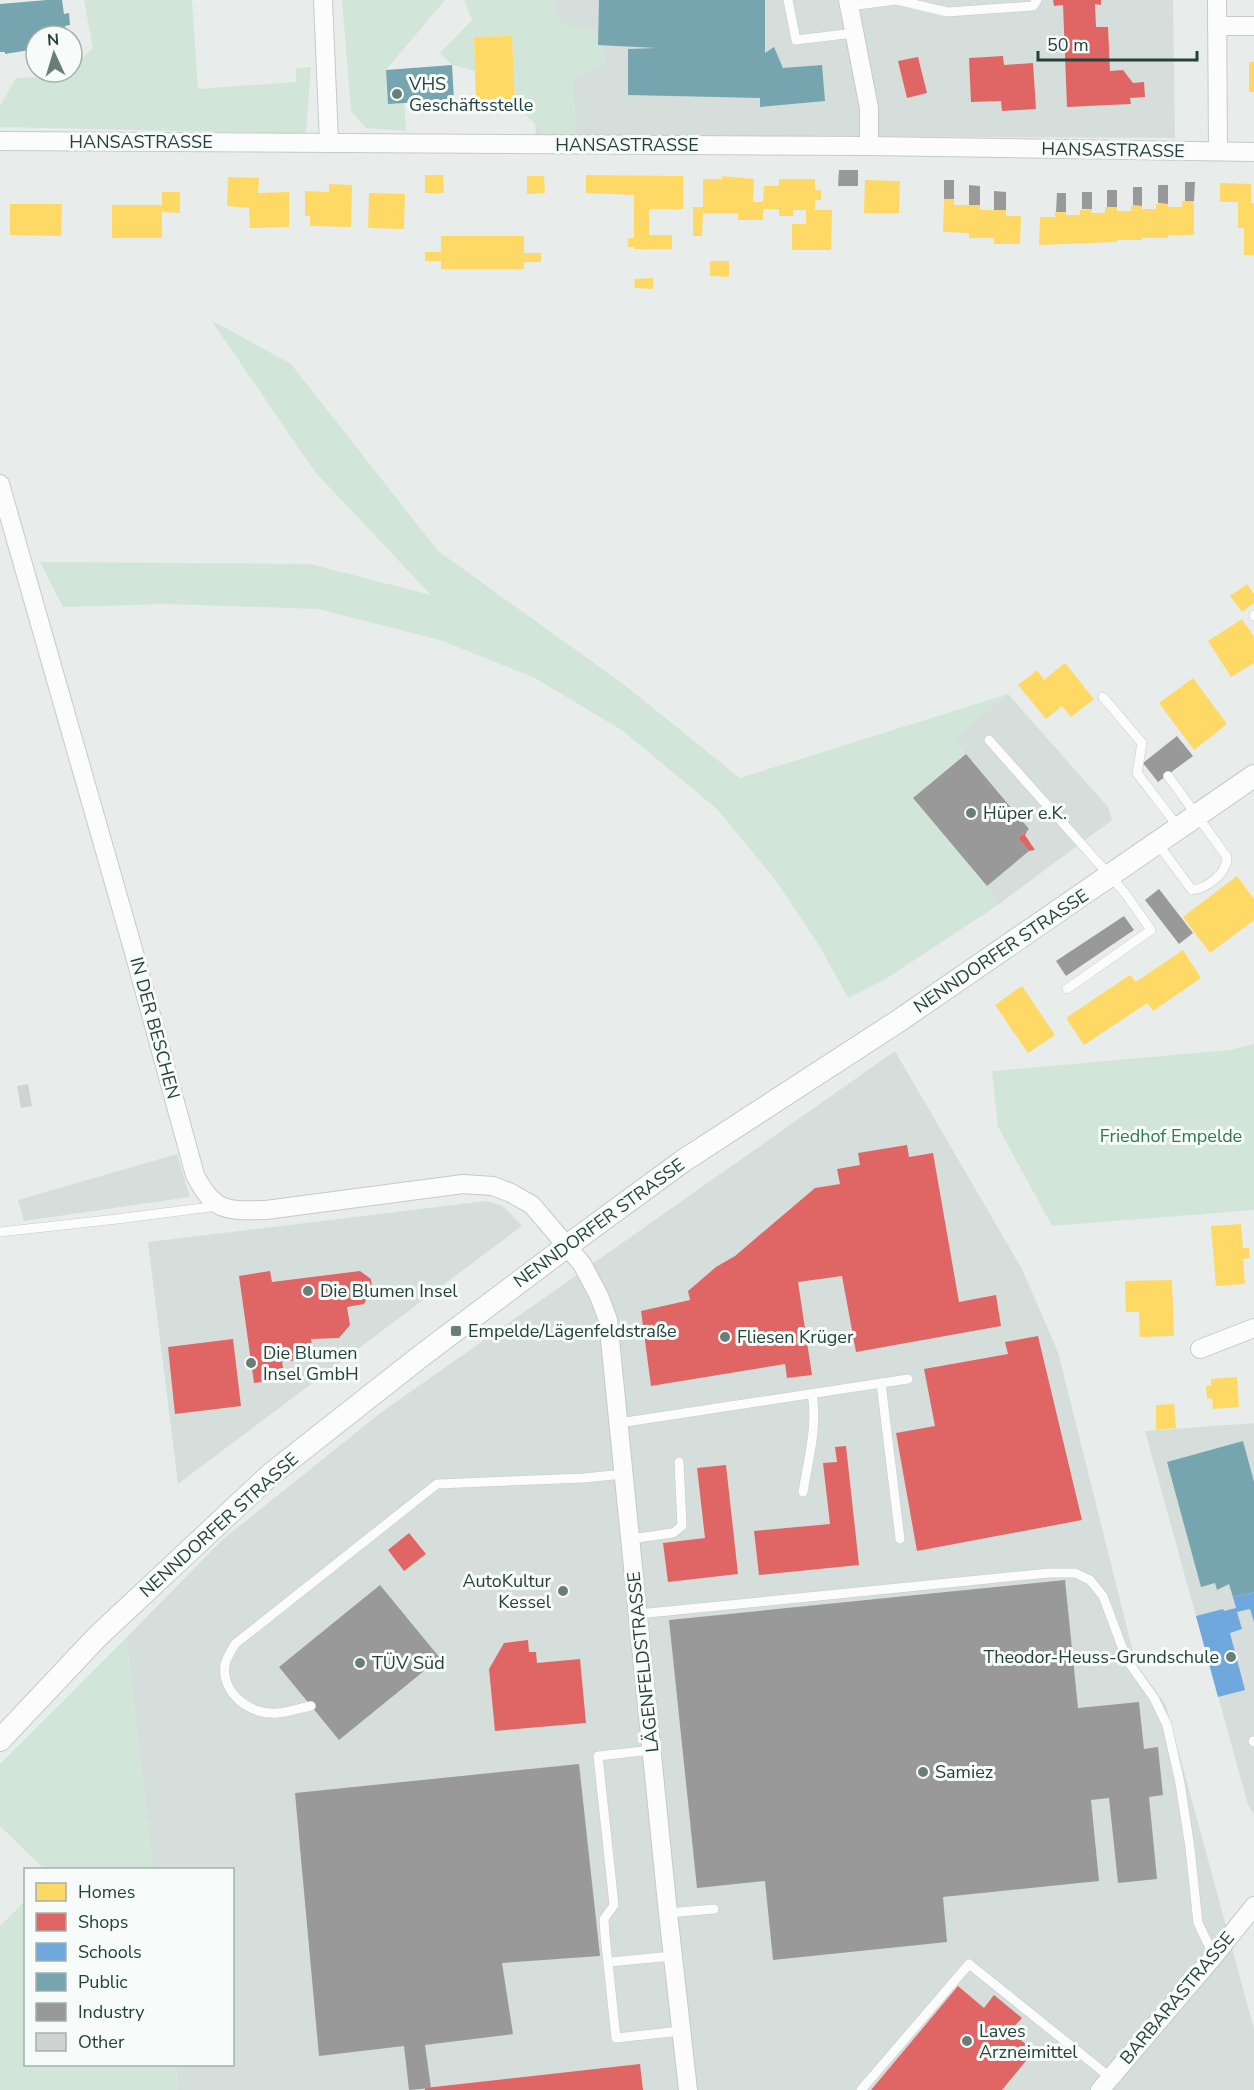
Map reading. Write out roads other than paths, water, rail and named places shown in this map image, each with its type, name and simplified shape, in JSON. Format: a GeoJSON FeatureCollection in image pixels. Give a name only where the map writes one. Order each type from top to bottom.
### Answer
{"type":"FeatureCollection","features":[{"type":"Feature","properties":{"kind":"street"},"geometry":{"type":"LineString","coordinates":[[323,0],[329,142]]}},
{"type":"Feature","properties":{"kind":"street"},"geometry":{"type":"LineString","coordinates":[[1217,0],[1218,151]]}},
{"type":"Feature","properties":{"kind":"street"},"geometry":{"type":"LineString","coordinates":[[848,3],[869,108],[869,146]]}},
{"type":"Feature","properties":{"kind":"street"},"geometry":{"type":"LineString","coordinates":[[1217,26],[1254,26]]}},
{"type":"Feature","properties":{"kind":"street","name":"HANSASTRASSE"},"geometry":{"type":"LineString","coordinates":[[0,141],[869,146],[1254,152]]}},
{"type":"Feature","properties":{"kind":"street","name":"IN DER BESCHEN"},"geometry":{"type":"LineString","coordinates":[[0,484],[195,1175],[205,1194],[218,1206]]}},
{"type":"Feature","properties":{"kind":"street","name":"NENNDORFER STRASSE"},"geometry":{"type":"LineString","coordinates":[[0,1740],[97,1637],[270,1475],[421,1356],[683,1161],[900,1020],[1254,776]]}},
{"type":"Feature","properties":{"kind":"street"},"geometry":{"type":"LineString","coordinates":[[218,1206],[236,1211],[266,1210],[456,1185],[493,1186],[532,1205],[567,1246]]}},
{"type":"Feature","properties":{"kind":"street","name":"LÄGENFELDSTRASSE"},"geometry":{"type":"LineString","coordinates":[[567,1246],[582,1264],[599,1296],[608,1320],[688,2090]]}},
{"type":"Feature","properties":{"kind":"street"},"geometry":{"type":"LineString","coordinates":[[1200,1349],[1254,1328]]}},
{"type":"Feature","properties":{"kind":"street","name":"BARBARASTRASSE"},"geometry":{"type":"LineString","coordinates":[[1105,2084],[1254,1906]]}},
{"type":"Feature","properties":{"kind":"lane"},"geometry":{"type":"LineString","coordinates":[[788,0],[796,40],[854,33]]}},
{"type":"Feature","properties":{"kind":"lane"},"geometry":{"type":"LineString","coordinates":[[848,3],[896,0],[947,12],[1033,6],[1037,0]]}},
{"type":"Feature","properties":{"kind":"lane"},"geometry":{"type":"LineString","coordinates":[[1103,698],[1142,742],[1137,773],[1227,857],[1227,865],[1202,889],[1192,890],[1157,843]]}},
{"type":"Feature","properties":{"kind":"lane"},"geometry":{"type":"LineString","coordinates":[[989,740],[1125,893],[1151,930],[1067,989]]}},
{"type":"Feature","properties":{"kind":"lane"},"geometry":{"type":"LineString","coordinates":[[1168,776],[1188,822]]}},
{"type":"Feature","properties":{"kind":"lane"},"geometry":{"type":"LineString","coordinates":[[0,1232],[218,1206]]}},
{"type":"Feature","properties":{"kind":"lane"},"geometry":{"type":"LineString","coordinates":[[619,1423],[908,1379]]}},
{"type":"Feature","properties":{"kind":"lane"},"geometry":{"type":"LineString","coordinates":[[881,1383],[900,1539]]}},
{"type":"Feature","properties":{"kind":"lane"},"geometry":{"type":"LineString","coordinates":[[803,1492],[813,1435],[812,1394]]}},
{"type":"Feature","properties":{"kind":"lane"},"geometry":{"type":"LineString","coordinates":[[630,1539],[673,1533],[682,1526],[679,1462]]}},
{"type":"Feature","properties":{"kind":"lane"},"geometry":{"type":"LineString","coordinates":[[311,1706],[276,1714],[240,1703],[225,1678],[225,1663],[235,1644],[436,1484],[584,1478],[624,1474]]}},
{"type":"Feature","properties":{"kind":"lane"},"geometry":{"type":"LineString","coordinates":[[638,1614],[1049,1573],[1075,1573],[1090,1580],[1103,1596],[1127,1660],[1154,1698],[1167,1725],[1180,1783],[1198,1923],[1214,1956]]}},
{"type":"Feature","properties":{"kind":"lane"},"geometry":{"type":"LineString","coordinates":[[652,1750],[598,1756],[614,1905],[604,1919],[616,2038],[681,2031]]}},
{"type":"Feature","properties":{"kind":"lane"},"geometry":{"type":"LineString","coordinates":[[668,1913],[714,1909]]}},
{"type":"Feature","properties":{"kind":"lane"},"geometry":{"type":"LineString","coordinates":[[609,1962],[673,1956]]}},
{"type":"Feature","properties":{"kind":"lane"},"geometry":{"type":"LineString","coordinates":[[861,2090],[969,1964],[1105,2084]]}},
{"type":"Feature","properties":{"kind":"place","name":"VHS Geschäftsstelle"},"geometry":{"type":"Point","coordinates":[397,94]}},
{"type":"Feature","properties":{"kind":"place","name":"Hüper e.K."},"geometry":{"type":"Point","coordinates":[971,813]}},
{"type":"Feature","properties":{"kind":"place","name":"Die Blumen Insel"},"geometry":{"type":"Point","coordinates":[308,1291]}},
{"type":"Feature","properties":{"kind":"place","name":"Empelde/Lägenfeldstraße"},"geometry":{"type":"Point","coordinates":[456,1331]}},
{"type":"Feature","properties":{"kind":"place","name":"Fliesen Krüger"},"geometry":{"type":"Point","coordinates":[725,1337]}},
{"type":"Feature","properties":{"kind":"place","name":"Die Blumen Insel GmbH"},"geometry":{"type":"Point","coordinates":[251,1363]}},
{"type":"Feature","properties":{"kind":"place","name":"AutoKultur Kessel"},"geometry":{"type":"Point","coordinates":[563,1591]}},
{"type":"Feature","properties":{"kind":"place","name":"Theodor-Heuss-Grundschule"},"geometry":{"type":"Point","coordinates":[1231,1657]}},
{"type":"Feature","properties":{"kind":"place","name":"TÜV Süd"},"geometry":{"type":"Point","coordinates":[360,1663]}},
{"type":"Feature","properties":{"kind":"place","name":"Samiez"},"geometry":{"type":"Point","coordinates":[923,1772]}},
{"type":"Feature","properties":{"kind":"place","name":"Laves Arzneimittel"},"geometry":{"type":"Point","coordinates":[967,2041]}},
{"type":"Feature","properties":{"kind":"park label","name":"Friedhof Empelde"},"geometry":{"type":"Point","coordinates":[1171,1136]}}]}
